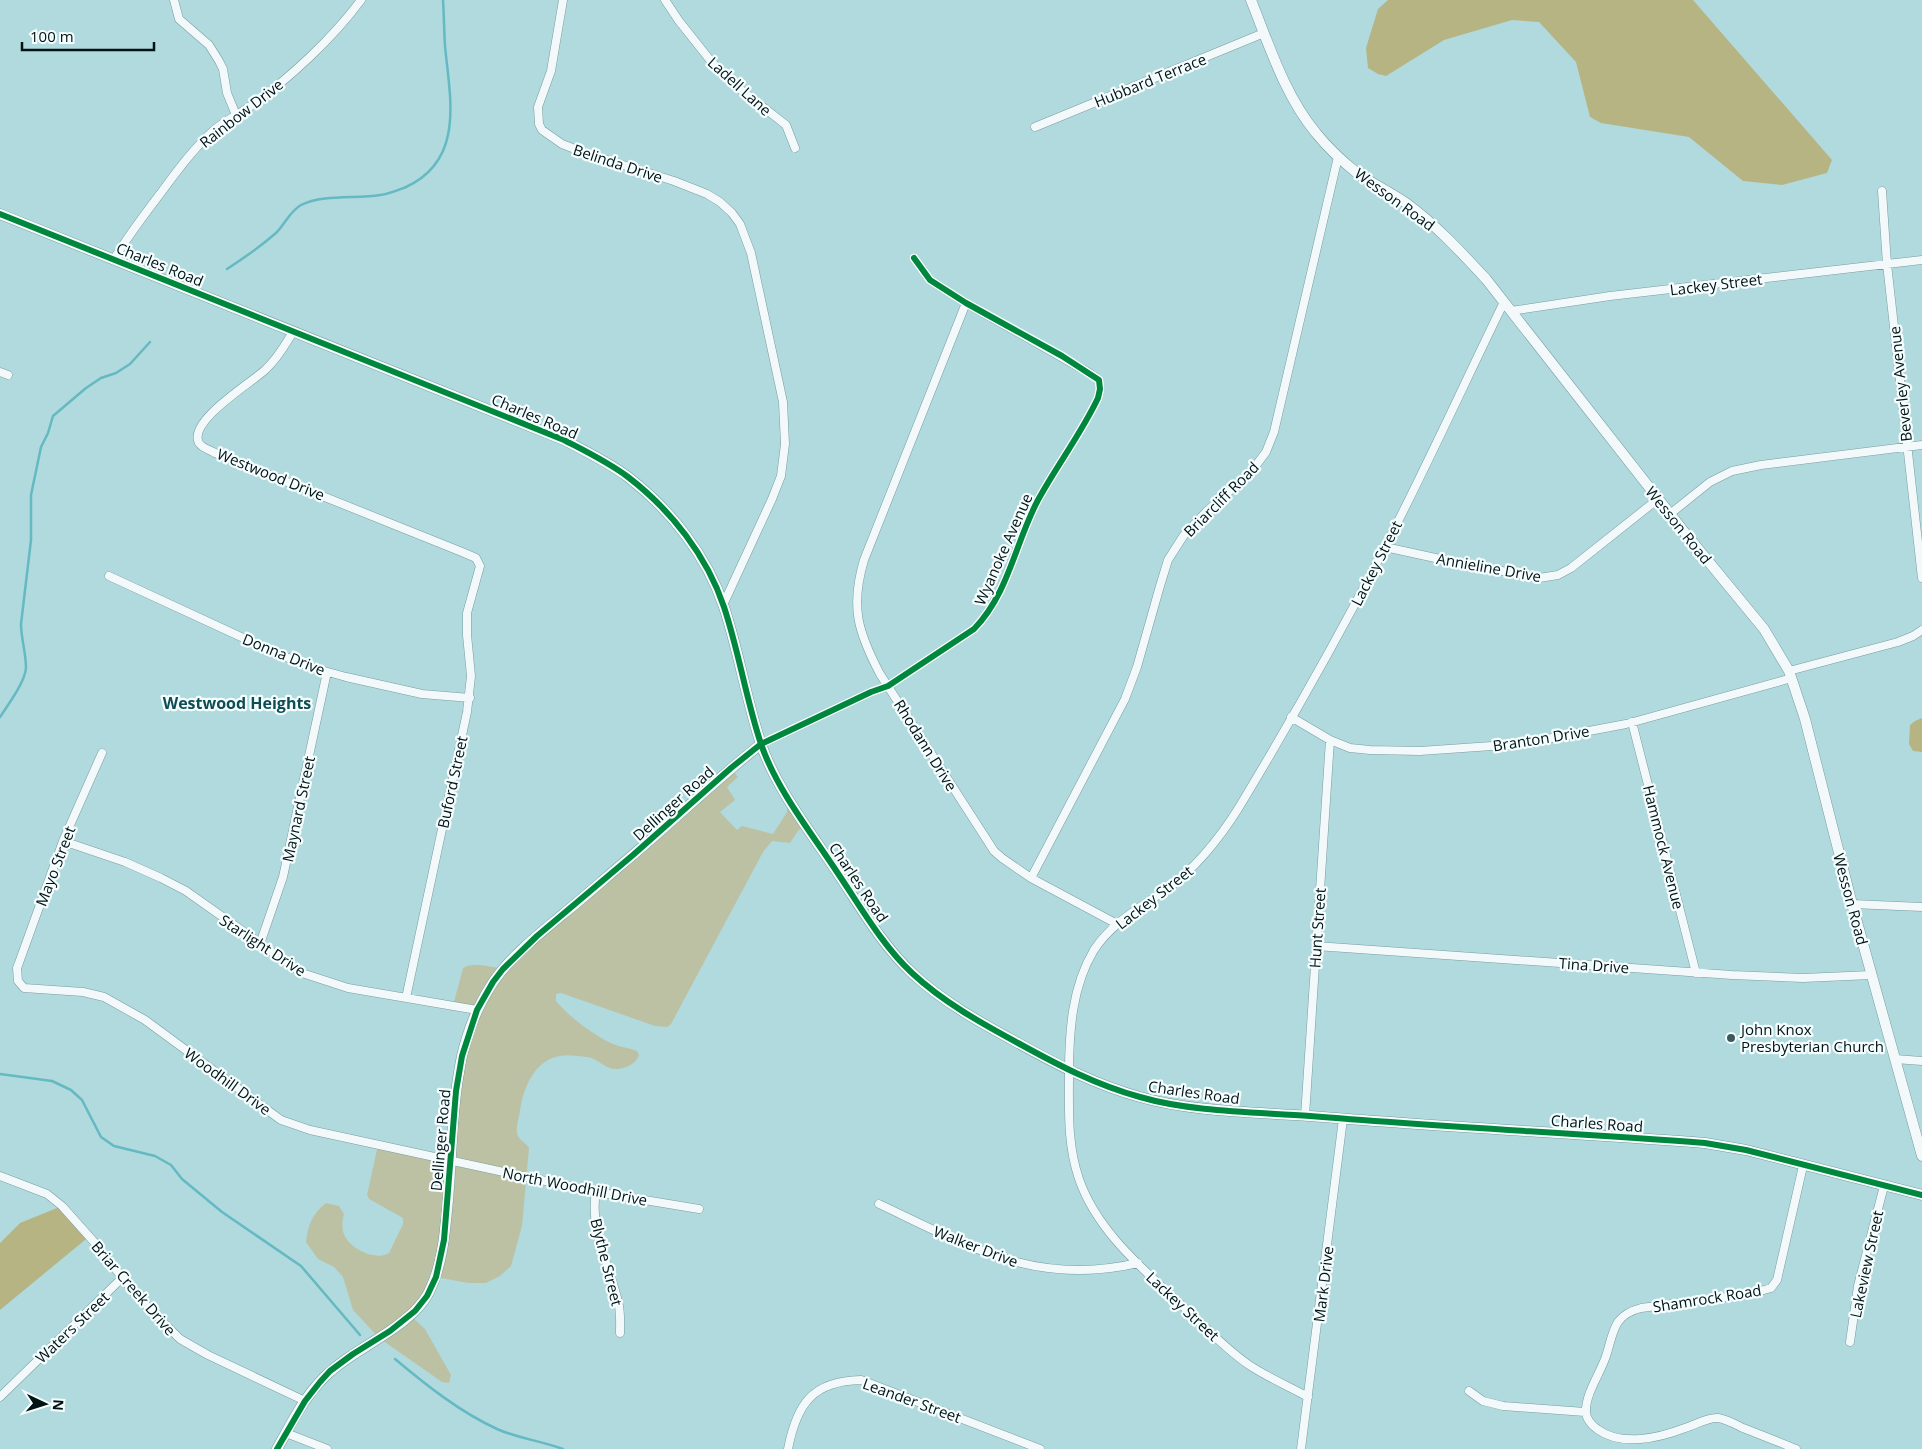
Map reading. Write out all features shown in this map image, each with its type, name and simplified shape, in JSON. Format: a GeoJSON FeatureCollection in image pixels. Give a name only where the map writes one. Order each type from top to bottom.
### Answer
{"type":"FeatureCollection","features":[{"type":"Feature","properties":{"kind":"street"},"geometry":{"type":"LineString","coordinates":[[174,0],[179,19],[209,45],[219,61],[223,69],[227,93],[236,115]]}},
{"type":"Feature","properties":{"kind":"street","name":"Rainbow Drive"},"geometry":{"type":"LineString","coordinates":[[114,259],[185,160],[213,131],[256,102],[291,73],[347,19],[361,0]]}},
{"type":"Feature","properties":{"kind":"street","name":"Belinda Drive"},"geometry":{"type":"LineString","coordinates":[[563,0],[551,71],[538,107],[539,124],[542,130],[562,144],[693,187],[720,202],[732,213],[747,239],[760,299],[774,350],[783,402],[785,424],[784,460],[781,476],[772,499],[723,605]]}},
{"type":"Feature","properties":{"kind":"street","name":"Ladell Lane"},"geometry":{"type":"LineString","coordinates":[[666,0],[710,60],[736,86],[786,125],[795,148]]}},
{"type":"Feature","properties":{"kind":"street","name":"Wesson Road"},"geometry":{"type":"LineString","coordinates":[[1251,0],[1288,87],[1301,112],[1315,132],[1338,157],[1357,173],[1403,201],[1429,221],[1461,252],[1764,630],[1790,674],[1805,719],[1852,904],[1922,1156]]}},
{"type":"Feature","properties":{"kind":"street","name":"Hubbard Terrace"},"geometry":{"type":"LineString","coordinates":[[1035,127],[1264,33]]}},
{"type":"Feature","properties":{"kind":"street","name":"Briarcliff Road"},"geometry":{"type":"LineString","coordinates":[[1031,878],[1125,699],[1137,667],[1168,560],[1184,535],[1207,511],[1251,472],[1263,456],[1274,432],[1338,157]]}},
{"type":"Feature","properties":{"kind":"street","name":"Beverley Avenue"},"geometry":{"type":"LineString","coordinates":[[1882,190],[1887,264],[1922,578]]}},
{"type":"Feature","properties":{"kind":"street","name":"Charles Road"},"geometry":{"type":"LineString","coordinates":[[0,214],[564,440],[611,466],[642,489],[676,522],[694,546],[707,568],[723,605],[743,684],[768,761],[815,839],[872,924],[911,972],[933,991],[962,1011],[1069,1071],[1145,1099],[1211,1108],[1343,1119],[1705,1143],[1746,1150],[1922,1195]]}},
{"type":"Feature","properties":{"kind":"street","name":"Wyanoke Avenue"},"geometry":{"type":"LineString","coordinates":[[761,744],[871,692],[888,686],[974,629],[991,610],[1002,590],[1038,499],[1092,411],[1100,389],[1099,380],[1091,374],[966,303],[930,280],[914,258]]}},
{"type":"Feature","properties":{"kind":"street","name":"Lackey Street"},"geometry":{"type":"LineString","coordinates":[[1308,1397],[1241,1359],[1138,1263],[1101,1222],[1088,1202],[1078,1178],[1068,1128],[1069,1050],[1078,990],[1085,967],[1096,948],[1117,924],[1174,884],[1204,855],[1242,803],[1292,717],[1385,547],[1507,307],[1922,260]]}},
{"type":"Feature","properties":{"kind":"street","name":"Rhodann Drive"},"geometry":{"type":"LineString","coordinates":[[966,303],[864,560],[859,577],[856,603],[861,630],[870,654],[888,686],[994,851],[1031,878],[1117,924]]}},
{"type":"Feature","properties":{"kind":"street","name":"Westwood Drive"},"geometry":{"type":"LineString","coordinates":[[293,332],[275,361],[265,371],[235,392],[206,420],[200,428],[198,442],[215,453],[476,558],[480,566]]}},
{"type":"Feature","properties":{"kind":"street"},"geometry":{"type":"LineString","coordinates":[[1670,514],[1710,482],[1732,471],[1761,465],[1922,445]]}},
{"type":"Feature","properties":{"kind":"street","name":"Annieline Drive"},"geometry":{"type":"LineString","coordinates":[[1385,547],[1539,578],[1551,577],[1571,568],[1658,499]]}},
{"type":"Feature","properties":{"kind":"street","name":"Buford Street"},"geometry":{"type":"LineString","coordinates":[[406,998],[470,698],[471,676],[467,613],[480,566]]}},
{"type":"Feature","properties":{"kind":"street","name":"Donna Drive"},"geometry":{"type":"LineString","coordinates":[[109,576],[278,654],[327,672],[422,694],[470,698]]}},
{"type":"Feature","properties":{"kind":"street","name":"Branton Drive"},"geometry":{"type":"LineString","coordinates":[[1292,717],[1330,740],[1350,748],[1370,750],[1443,750],[1536,741],[1632,722],[1898,642],[1922,630]]}},
{"type":"Feature","properties":{"kind":"street","name":"Maynard Street"},"geometry":{"type":"LineString","coordinates":[[260,944],[283,877],[327,672]]}},
{"type":"Feature","properties":{"kind":"street","name":"Hammock Avenue"},"geometry":{"type":"LineString","coordinates":[[1632,722],[1696,973]]}},
{"type":"Feature","properties":{"kind":"street","name":"Hunt Street"},"geometry":{"type":"LineString","coordinates":[[1305,1116],[1330,740]]}},
{"type":"Feature","properties":{"kind":"street","name":"Dellinger Road"},"geometry":{"type":"LineString","coordinates":[[277,1449],[305,1401],[330,1371],[390,1331],[415,1311],[427,1296],[436,1277],[444,1240],[456,1091],[462,1056],[477,1010],[493,982],[503,969],[537,936],[761,744]]}},
{"type":"Feature","properties":{"kind":"street","name":"Mayo Street"},"geometry":{"type":"LineString","coordinates":[[18,981],[17,968],[63,841],[102,753]]}},
{"type":"Feature","properties":{"kind":"street","name":"Starlight Drive"},"geometry":{"type":"LineString","coordinates":[[63,841],[125,862],[161,878],[186,892],[302,973],[348,988],[477,1010]]}},
{"type":"Feature","properties":{"kind":"street"},"geometry":{"type":"LineString","coordinates":[[1852,904],[1922,907]]}},
{"type":"Feature","properties":{"kind":"street","name":"Tina Drive"},"geometry":{"type":"LineString","coordinates":[[1316,946],[1696,973],[1803,978],[1872,975]]}},
{"type":"Feature","properties":{"kind":"street","name":"Woodhill Drive"},"geometry":{"type":"LineString","coordinates":[[18,981],[24,988],[82,992],[104,997],[145,1020],[281,1120],[310,1130],[451,1162]]}},
{"type":"Feature","properties":{"kind":"street"},"geometry":{"type":"LineString","coordinates":[[1895,1059],[1922,1061]]}},
{"type":"Feature","properties":{"kind":"street","name":"Mark Drive"},"geometry":{"type":"LineString","coordinates":[[1301,1449],[1343,1119]]}},
{"type":"Feature","properties":{"kind":"street","name":"North Woodhill Drive"},"geometry":{"type":"LineString","coordinates":[[451,1162],[596,1192],[699,1209]]}},
{"type":"Feature","properties":{"kind":"street","name":"Shamrock Road"},"geometry":{"type":"LineString","coordinates":[[1585,1412],[1615,1327],[1622,1316],[1632,1310],[1641,1308],[1750,1294],[1771,1288],[1777,1280],[1803,1166]]}},
{"type":"Feature","properties":{"kind":"street","name":"Briar Creek Drive"},"geometry":{"type":"LineString","coordinates":[[0,1176],[47,1194],[62,1206],[95,1243],[122,1278],[180,1339],[208,1355],[305,1401]]}},
{"type":"Feature","properties":{"kind":"street","name":"Lakeview Street"},"geometry":{"type":"LineString","coordinates":[[1850,1342],[1858,1286],[1884,1186]]}},
{"type":"Feature","properties":{"kind":"street","name":"Blythe Street"},"geometry":{"type":"LineString","coordinates":[[596,1192],[593,1205],[599,1241],[618,1302],[620,1333]]}},
{"type":"Feature","properties":{"kind":"street","name":"Walker Drive"},"geometry":{"type":"LineString","coordinates":[[879,1204],[952,1238],[1012,1262],[1064,1271],[1119,1268],[1138,1263]]}},
{"type":"Feature","properties":{"kind":"street","name":"Waters Street"},"geometry":{"type":"LineString","coordinates":[[0,1397],[122,1278]]}},
{"type":"Feature","properties":{"kind":"street","name":"Leander Street"},"geometry":{"type":"LineString","coordinates":[[788,1449],[804,1404],[817,1390],[843,1380],[861,1380],[1040,1449]]}},
{"type":"Feature","properties":{"kind":"street"},"geometry":{"type":"LineString","coordinates":[[1469,1391],[1483,1401],[1503,1406],[1585,1412],[1587,1419],[1595,1428],[1604,1434],[1615,1437],[1655,1437],[1717,1418],[1796,1449]]}},
{"type":"Feature","properties":{"kind":"street"},"geometry":{"type":"LineString","coordinates":[[286,1433],[327,1449]]}},
{"type":"Feature","properties":{"kind":"green space"},"geometry":{"type":"Polygon","coordinates":[[[731,768],[738,777],[727,787],[735,800],[720,812],[737,830],[742,826],[773,834],[787,812],[787,806],[806,825],[798,831],[790,843],[772,841],[763,852],[671,1024],[667,1027],[655,1026],[561,993],[556,994],[556,1001],[582,1025],[613,1044],[637,1051],[639,1055],[632,1064],[618,1069],[607,1067],[591,1058],[560,1056],[543,1063],[531,1077],[524,1094],[517,1128],[518,1136],[529,1148],[522,1226],[511,1266],[500,1276],[486,1283],[468,1283],[436,1277],[410,1315],[425,1329],[451,1375],[449,1383],[442,1382],[379,1338],[353,1310],[343,1277],[334,1267],[318,1259],[306,1242],[312,1220],[317,1211],[326,1203],[339,1206],[344,1214],[343,1232],[354,1247],[372,1255],[378,1256],[389,1253],[403,1224],[403,1218],[369,1199],[367,1195],[378,1145],[450,1161],[456,1091],[477,1011],[453,1006],[463,968],[477,965],[503,969],[731,768]]]}},
{"type":"Feature","properties":{"kind":"shaded area"},"geometry":{"type":"Polygon","coordinates":[[[1388,0],[1693,0],[1832,160],[1827,173],[1782,185],[1743,181],[1689,137],[1601,123],[1590,117],[1576,62],[1539,22],[1512,20],[1444,40],[1386,76],[1378,74],[1368,68],[1366,48],[1378,9],[1388,0]]]}},
{"type":"Feature","properties":{"kind":"shaded area"},"geometry":{"type":"Polygon","coordinates":[[[1922,718],[1922,752],[1913,751],[1909,744],[1910,725],[1922,718]]]}},
{"type":"Feature","properties":{"kind":"shaded area"},"geometry":{"type":"Polygon","coordinates":[[[62,1206],[91,1235],[0,1310],[0,1243],[20,1223],[62,1206]]]}},
{"type":"Feature","properties":{"kind":"waterway"},"geometry":{"type":"LineString","coordinates":[[227,269],[276,233],[301,205],[319,199],[390,193],[406,187],[425,175],[438,161],[446,144],[450,126],[443,0]]}},
{"type":"Feature","properties":{"kind":"waterway"},"geometry":{"type":"LineString","coordinates":[[0,717],[25,674],[21,624],[31,540],[31,495],[41,447],[53,416],[86,388],[101,378],[116,373],[130,364],[150,342]]}},
{"type":"Feature","properties":{"kind":"waterway"},"geometry":{"type":"LineString","coordinates":[[0,1074],[52,1081],[71,1090],[82,1100],[101,1137],[114,1146],[155,1156],[171,1165],[182,1179],[222,1212],[301,1266],[360,1335]]}},
{"type":"Feature","properties":{"kind":"waterway"},"geometry":{"type":"LineString","coordinates":[[395,1359],[444,1397],[483,1422],[505,1432],[563,1449]]}},
{"type":"Feature","properties":{"kind":"cycle path"},"geometry":{"type":"LineString","coordinates":[[0,214],[564,440],[628,477],[673,519],[686,535],[708,570],[724,607],[751,710],[768,761],[795,810],[881,938],[912,973],[949,1003],[976,1020],[1048,1059],[1078,1074],[1124,1092],[1181,1106],[1224,1111],[1705,1143],[1746,1150],[1922,1195]]}},
{"type":"Feature","properties":{"kind":"cycle path"},"geometry":{"type":"LineString","coordinates":[[277,1449],[305,1401],[330,1371],[390,1331],[415,1311],[427,1296],[436,1277],[444,1240],[456,1091],[462,1056],[477,1010],[503,969],[537,936],[761,744],[871,692],[888,686],[974,629],[996,600],[1038,500],[1098,398],[1099,380],[1062,356],[966,303],[930,280],[914,258]]}},
{"type":"Feature","properties":{"kind":"place","name":"John Knox Presbyterian Church"},"geometry":{"type":"Point","coordinates":[1731,1038]}},
{"type":"Feature","properties":{"kind":"district","name":"Westwood Heights"},"geometry":{"type":"Point","coordinates":[237,703]}}]}
